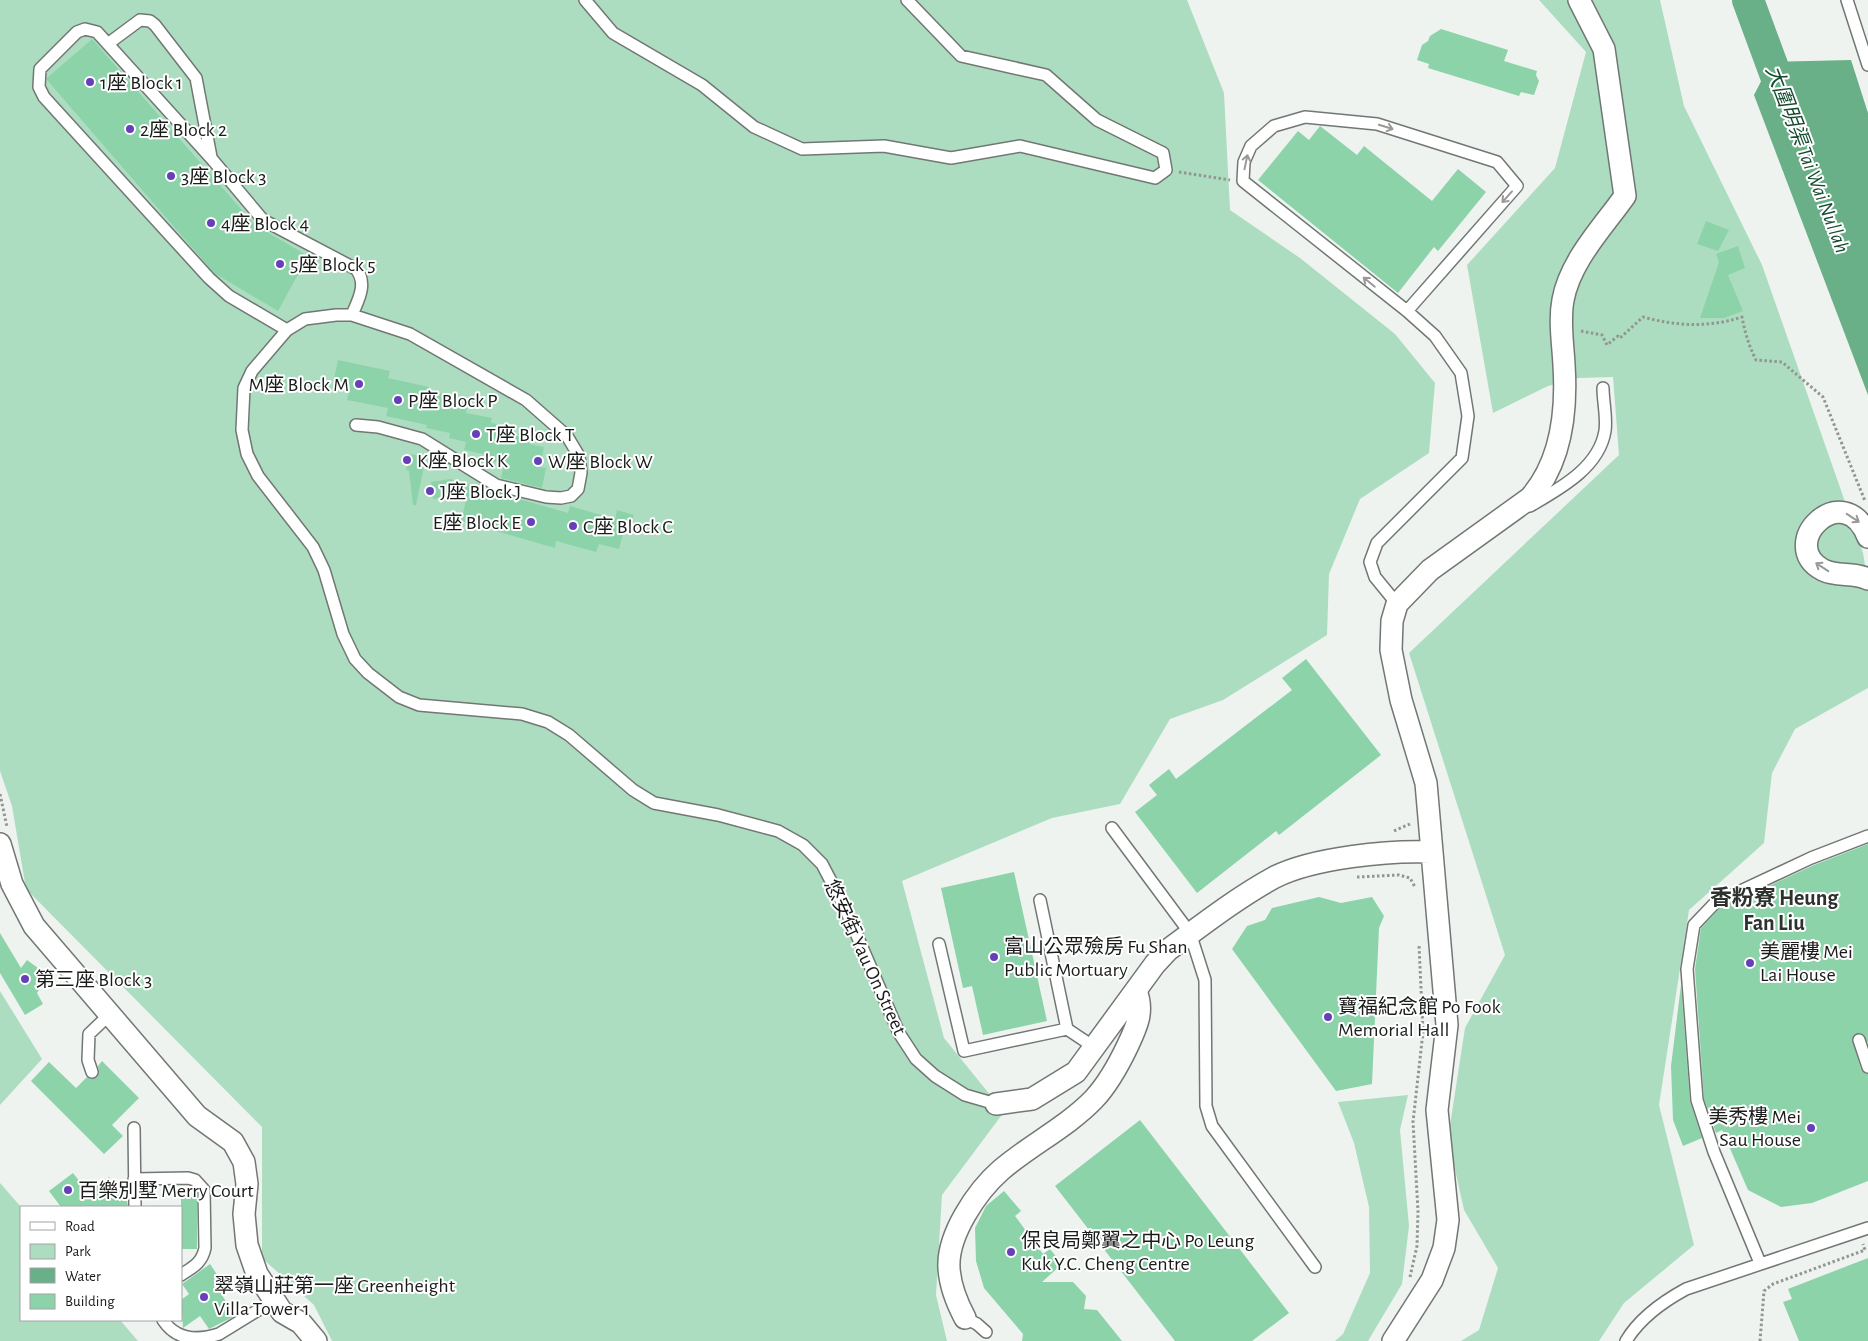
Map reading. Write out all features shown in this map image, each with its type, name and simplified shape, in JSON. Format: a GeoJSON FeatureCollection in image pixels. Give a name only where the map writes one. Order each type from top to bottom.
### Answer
{"type":"FeatureCollection","features":[{"type":"Feature","properties":{"kind":"street"},"geometry":{"type":"LineString","coordinates":[[1394,1341],[1432,1280],[1444,1248],[1448,1220],[1437,1110],[1447,1025],[1426,783],[1400,700],[1391,650],[1392,621],[1397,604],[1430,570],[1484,533],[1530,498],[1541,485],[1553,460],[1562,424],[1565,368],[1563,300],[1575,267],[1625,196],[1604,49],[1579,0]]}},
{"type":"Feature","properties":{"kind":"street"},"geometry":{"type":"LineString","coordinates":[[1868,537],[1861,524],[1854,517],[1836,512],[1824,516],[1814,524],[1809,534],[1807,545],[1814,562],[1824,570],[1868,579]]}},
{"type":"Feature","properties":{"kind":"street"},"geometry":{"type":"LineString","coordinates":[[0,844],[12,884],[34,926],[197,1116],[233,1142],[244,1162],[247,1184],[244,1214],[247,1245],[257,1274],[282,1312],[307,1329],[316,1341]]}},
{"type":"Feature","properties":{"kind":"street","name":"悠安街 Yau On Street"},"geometry":{"type":"LineString","coordinates":[[996,1104],[1032,1099],[1076,1072],[1162,957],[1190,933],[1277,876],[1309,866],[1410,851],[1432,852]]}},
{"type":"Feature","properties":{"kind":"street"},"geometry":{"type":"LineString","coordinates":[[965,1318],[955,1300],[949,1267],[954,1236],[973,1201],[1000,1170],[1094,1099],[1116,1070],[1141,1015],[1141,1002],[1136,991]]}},
{"type":"Feature","properties":{"kind":"lane"},"geometry":{"type":"LineString","coordinates":[[585,0],[613,33],[702,85],[754,127],[802,149],[884,146],[951,158],[1020,146],[1155,178],[1166,170],[1164,153],[1097,120],[1046,75],[961,56],[907,0]]}},
{"type":"Feature","properties":{"kind":"lane"},"geometry":{"type":"LineString","coordinates":[[1847,0],[1868,65]]}},
{"type":"Feature","properties":{"kind":"lane"},"geometry":{"type":"LineString","coordinates":[[109,43],[140,20],[150,21],[155,25],[196,78],[212,158]]}},
{"type":"Feature","properties":{"kind":"lane"},"geometry":{"type":"LineString","coordinates":[[287,330],[229,296],[209,278],[44,97],[39,87],[40,69],[77,32],[92,30],[109,43],[212,158],[263,220],[356,270],[360,275],[362,291],[352,315]]}},
{"type":"Feature","properties":{"kind":"lane"},"geometry":{"type":"LineString","coordinates":[[1397,604],[1374,577],[1370,562],[1377,543],[1462,458],[1468,416],[1461,373],[1435,336],[1408,311],[1243,181],[1244,162],[1251,146],[1274,126],[1305,117],[1377,124],[1497,162],[1517,186],[1408,311]]}},
{"type":"Feature","properties":{"kind":"lane","name":"悠安街 Yau On Street"},"geometry":{"type":"LineString","coordinates":[[356,425],[378,426],[422,439],[496,485],[561,498],[571,496],[578,489],[581,473],[579,456],[566,436],[526,400],[410,334],[352,315],[328,315],[306,319],[287,330],[252,371],[244,388],[242,430],[247,454],[258,476],[313,547],[324,570],[343,634],[356,659],[368,673],[398,697],[419,706],[522,714],[548,722],[569,735],[633,790],[654,803],[718,815],[778,830],[803,845],[822,864],[846,910],[899,1033],[916,1059],[935,1076],[965,1095],[996,1104]]}},
{"type":"Feature","properties":{"kind":"lane"},"geometry":{"type":"LineString","coordinates":[[1484,533],[1560,489],[1579,474],[1591,460],[1598,450],[1605,431],[1603,388]]}},
{"type":"Feature","properties":{"kind":"lane"},"geometry":{"type":"LineString","coordinates":[[1112,828],[1190,933],[1205,980],[1206,1106],[1212,1126],[1315,1267]]}},
{"type":"Feature","properties":{"kind":"lane"},"geometry":{"type":"LineString","coordinates":[[1760,1263],[1714,1152],[1697,1100],[1687,970],[1694,925],[1715,903],[1811,858],[1868,836]]}},
{"type":"Feature","properties":{"kind":"lane"},"geometry":{"type":"LineString","coordinates":[[1040,900],[1067,1029],[1094,1047]]}},
{"type":"Feature","properties":{"kind":"lane"},"geometry":{"type":"LineString","coordinates":[[939,944],[964,1051],[1067,1029]]}},
{"type":"Feature","properties":{"kind":"lane"},"geometry":{"type":"LineString","coordinates":[[92,1072],[88,1060],[89,1034],[109,1015]]}},
{"type":"Feature","properties":{"kind":"lane"},"geometry":{"type":"LineString","coordinates":[[1859,1040],[1868,1067]]}},
{"type":"Feature","properties":{"kind":"lane"},"geometry":{"type":"LineString","coordinates":[[134,1128],[135,1206]]}},
{"type":"Feature","properties":{"kind":"lane"},"geometry":{"type":"LineString","coordinates":[[134,1179],[188,1178],[195,1180],[204,1190],[203,1256],[199,1264],[182,1274]]}},
{"type":"Feature","properties":{"kind":"lane"},"geometry":{"type":"LineString","coordinates":[[1626,1341],[1638,1326],[1669,1298],[1686,1288],[1863,1230]]}},
{"type":"Feature","properties":{"kind":"lane"},"geometry":{"type":"LineString","coordinates":[[164,1321],[170,1330],[178,1335],[188,1338],[209,1338],[219,1334],[273,1300]]}},
{"type":"Feature","properties":{"kind":"lane"},"geometry":{"type":"LineString","coordinates":[[965,1318],[977,1324],[986,1332]]}},
{"type":"Feature","properties":{"kind":"path"},"geometry":{"type":"LineString","coordinates":[[1166,170],[1217,180],[1243,181]]}},
{"type":"Feature","properties":{"kind":"path"},"geometry":{"type":"LineString","coordinates":[[1602,336],[1607,345],[1618,336],[1620,338],[1643,317],[1670,324],[1692,325],[1714,324],[1742,317],[1747,341],[1756,360],[1782,362],[1823,397],[1861,495],[1868,505]]}},
{"type":"Feature","properties":{"kind":"path"},"geometry":{"type":"LineString","coordinates":[[1353,878],[1399,874],[1410,878],[1416,888]]}},
{"type":"Feature","properties":{"kind":"path"},"geometry":{"type":"LineString","coordinates":[[1409,1280],[1417,1246],[1418,1211],[1413,1122],[1423,1032],[1418,936]]}},
{"type":"Feature","properties":{"kind":"path"},"geometry":{"type":"LineString","coordinates":[[1760,1341],[1764,1291],[1773,1284],[1865,1250],[1863,1230]]}},
{"type":"Feature","properties":{"kind":"green space"},"geometry":{"type":"Polygon","coordinates":[[[0,0],[1187,0],[1224,93],[1230,210],[1300,258],[1395,334],[1435,383],[1429,453],[1360,499],[1329,574],[1327,635],[1223,700],[1170,719],[1120,804],[1052,818],[902,881],[944,1038],[1004,1112],[942,1195],[936,1295],[947,1341],[332,1341],[314,1305],[262,1258],[262,1127],[26,889],[12,806],[0,771],[0,0]]]}},
{"type":"Feature","properties":{"kind":"green space"},"geometry":{"type":"Polygon","coordinates":[[[1539,0],[1660,0],[1684,106],[1762,265],[1863,553],[1868,582],[1868,688],[1795,729],[1772,773],[1764,843],[1689,910],[1659,1105],[1694,1245],[1624,1303],[1599,1341],[1461,1341],[1479,1330],[1498,1268],[1464,1210],[1448,1138],[1465,1028],[1505,955],[1409,653],[1619,455],[1613,377],[1578,378],[1548,386],[1493,413],[1467,265],[1555,168],[1586,52],[1539,0]]]}},
{"type":"Feature","properties":{"kind":"green space"},"geometry":{"type":"Polygon","coordinates":[[[0,991],[42,1059],[0,1105],[0,991]]]}},
{"type":"Feature","properties":{"kind":"green space"},"geometry":{"type":"Polygon","coordinates":[[[1408,1095],[1400,1130],[1409,1226],[1402,1284],[1368,1341],[1335,1341],[1343,1334],[1370,1273],[1369,1207],[1354,1143],[1338,1102],[1408,1095]]]}},
{"type":"Feature","properties":{"kind":"green space"},"geometry":{"type":"Polygon","coordinates":[[[0,1183],[20,1206],[20,1321],[121,1321],[138,1341],[0,1341],[0,1183]]]}},
{"type":"Feature","properties":{"kind":"water"},"geometry":{"type":"Polygon","coordinates":[[[1851,60],[1868,113],[1868,395],[1754,95],[1771,62],[1851,60]]]}},
{"type":"Feature","properties":{"kind":"building"},"geometry":{"type":"Polygon","coordinates":[[[1441,29],[1508,50],[1504,61],[1537,71],[1536,75],[1539,81],[1534,95],[1521,92],[1519,96],[1428,68],[1429,64],[1417,60],[1422,45],[1428,41],[1430,36],[1441,29]]]}},
{"type":"Feature","properties":{"kind":"building"},"geometry":{"type":"Polygon","coordinates":[[[92,39],[255,225],[308,256],[278,311],[214,273],[47,80],[92,39]]]}},
{"type":"Feature","properties":{"kind":"building"},"geometry":{"type":"Polygon","coordinates":[[[1320,126],[1357,155],[1364,146],[1432,201],[1458,169],[1486,192],[1438,251],[1434,247],[1398,293],[1258,180],[1298,131],[1309,140],[1320,126]]]}},
{"type":"Feature","properties":{"kind":"building"},"geometry":{"type":"Polygon","coordinates":[[[1706,221],[1729,230],[1718,251],[1697,244],[1706,221]]]}},
{"type":"Feature","properties":{"kind":"building"},"geometry":{"type":"Polygon","coordinates":[[[1738,246],[1745,268],[1728,275],[1743,311],[1724,318],[1700,318],[1719,262],[1716,254],[1738,246]]]}},
{"type":"Feature","properties":{"kind":"building"},"geometry":{"type":"Polygon","coordinates":[[[338,360],[390,371],[388,378],[429,387],[428,390],[454,396],[453,401],[468,404],[466,413],[492,418],[491,423],[506,426],[504,433],[530,439],[529,444],[544,447],[540,467],[546,468],[542,488],[501,478],[504,464],[487,460],[488,455],[464,450],[466,442],[449,438],[450,433],[426,428],[427,425],[386,416],[388,408],[347,400],[349,391],[332,388],[338,360]]]}},
{"type":"Feature","properties":{"kind":"building"},"geometry":{"type":"Polygon","coordinates":[[[410,454],[426,457],[416,505],[413,505],[409,471],[406,470],[410,454]]]}},
{"type":"Feature","properties":{"kind":"building"},"geometry":{"type":"Polygon","coordinates":[[[450,479],[568,513],[570,506],[615,519],[617,510],[634,515],[629,531],[624,530],[619,549],[599,544],[596,552],[556,541],[555,548],[461,521],[466,501],[450,497],[433,499],[431,482],[450,479]]]}},
{"type":"Feature","properties":{"kind":"building"},"geometry":{"type":"Polygon","coordinates":[[[1306,659],[1381,755],[1279,835],[1276,831],[1197,893],[1135,812],[1157,795],[1149,785],[1169,769],[1176,779],[1292,690],[1282,678],[1306,659]]]}},
{"type":"Feature","properties":{"kind":"building"},"geometry":{"type":"Polygon","coordinates":[[[1868,844],[1868,1043],[1861,1033],[1854,1035],[1852,1039],[1861,1069],[1868,1074],[1868,1181],[1812,1203],[1781,1207],[1748,1190],[1722,1130],[1716,1133],[1704,1099],[1695,969],[1701,928],[1719,909],[1814,865],[1868,844]]]}},
{"type":"Feature","properties":{"kind":"building","name":"富山公眾殮房 Fu Shan Public Mortuary"},"geometry":{"type":"Polygon","coordinates":[[[1014,872],[1047,1021],[983,1035],[972,986],[963,988],[941,888],[1014,872]]]}},
{"type":"Feature","properties":{"kind":"building","name":"寶福紀念館 Po Fook Memorial Hall"},"geometry":{"type":"Polygon","coordinates":[[[1319,897],[1341,903],[1372,897],[1384,916],[1379,928],[1372,1084],[1336,1091],[1232,949],[1247,926],[1265,920],[1272,908],[1319,897]]]}},
{"type":"Feature","properties":{"kind":"building","name":"第三座 Block 3"},"geometry":{"type":"Polygon","coordinates":[[[0,933],[21,968],[27,960],[47,978],[37,993],[43,1004],[25,1015],[0,973],[0,933]]]}},
{"type":"Feature","properties":{"kind":"building"},"geometry":{"type":"Polygon","coordinates":[[[1681,985],[1690,1101],[1702,1138],[1683,1146],[1673,1120],[1671,1066],[1681,985]]]}},
{"type":"Feature","properties":{"kind":"building"},"geometry":{"type":"Polygon","coordinates":[[[102,1061],[139,1098],[112,1125],[123,1136],[104,1154],[31,1081],[49,1062],[76,1088],[87,1077],[91,1079],[97,1077],[99,1073],[98,1066],[102,1061]]]}},
{"type":"Feature","properties":{"kind":"building"},"geometry":{"type":"Polygon","coordinates":[[[1140,1120],[1289,1313],[1252,1341],[1175,1341],[1055,1186],[1140,1120]]]}},
{"type":"Feature","properties":{"kind":"building","name":"百樂別墅 Merry Court"},"geometry":{"type":"Polygon","coordinates":[[[73,1173],[88,1192],[109,1177],[127,1201],[128,1206],[60,1206],[49,1191],[73,1173]]]}},
{"type":"Feature","properties":{"kind":"building","name":"保良局鄭翼之中心 Po Leung Kuk Y.C. Cheng Centre"},"geometry":{"type":"Polygon","coordinates":[[[1004,1191],[1021,1211],[1015,1216],[1043,1254],[1050,1249],[1062,1264],[1042,1282],[1073,1282],[1086,1296],[1084,1309],[1097,1310],[1122,1341],[1022,1341],[1023,1334],[984,1288],[976,1261],[975,1228],[986,1206],[1004,1191]]]}},
{"type":"Feature","properties":{"kind":"building"},"geometry":{"type":"Polygon","coordinates":[[[181,1197],[197,1197],[197,1249],[182,1249],[181,1197]]]}},
{"type":"Feature","properties":{"kind":"building"},"geometry":{"type":"Polygon","coordinates":[[[1868,1258],[1868,1341],[1799,1341],[1783,1302],[1792,1299],[1788,1289],[1868,1258]]]}},
{"type":"Feature","properties":{"kind":"building","name":"翠嶺山莊第一座 Greenheight Villa Tower 1"},"geometry":{"type":"Polygon","coordinates":[[[210,1264],[226,1288],[220,1292],[235,1316],[209,1329],[200,1316],[183,1328],[182,1299],[189,1294],[182,1284],[210,1264]]]}},
{"type":"Feature","properties":{"kind":"waterway","name":"大圍明渠 Tai Wai Nullah"},"geometry":{"type":"LineString","coordinates":[[1748,0],[1786,103]]}},
{"type":"Feature","properties":{"kind":"place","name":"1座 Block 1"},"geometry":{"type":"Point","coordinates":[90,82]}},
{"type":"Feature","properties":{"kind":"place","name":"2座 Block 2"},"geometry":{"type":"Point","coordinates":[130,129]}},
{"type":"Feature","properties":{"kind":"place","name":"3座 Block 3"},"geometry":{"type":"Point","coordinates":[171,176]}},
{"type":"Feature","properties":{"kind":"place","name":"4座 Block 4"},"geometry":{"type":"Point","coordinates":[211,223]}},
{"type":"Feature","properties":{"kind":"place","name":"5座 Block 5"},"geometry":{"type":"Point","coordinates":[280,264]}},
{"type":"Feature","properties":{"kind":"place","name":"M座 Block M"},"geometry":{"type":"Point","coordinates":[359,384]}},
{"type":"Feature","properties":{"kind":"place","name":"P座 Block P"},"geometry":{"type":"Point","coordinates":[398,400]}},
{"type":"Feature","properties":{"kind":"place","name":"T座 Block T"},"geometry":{"type":"Point","coordinates":[476,434]}},
{"type":"Feature","properties":{"kind":"place","name":"K座 Block K"},"geometry":{"type":"Point","coordinates":[407,460]}},
{"type":"Feature","properties":{"kind":"place","name":"W座 Block W"},"geometry":{"type":"Point","coordinates":[538,461]}},
{"type":"Feature","properties":{"kind":"place","name":"J座 Block J"},"geometry":{"type":"Point","coordinates":[430,491]}},
{"type":"Feature","properties":{"kind":"place","name":"E座 Block E"},"geometry":{"type":"Point","coordinates":[531,522]}},
{"type":"Feature","properties":{"kind":"place","name":"C座 Block C"},"geometry":{"type":"Point","coordinates":[573,526]}},
{"type":"Feature","properties":{"kind":"place","name":"富山公眾殮房 Fu Shan Public Mortuary"},"geometry":{"type":"Point","coordinates":[994,957]}},
{"type":"Feature","properties":{"kind":"place","name":"美麗樓 Mei Lai House"},"geometry":{"type":"Point","coordinates":[1750,963]}},
{"type":"Feature","properties":{"kind":"place","name":"第三座 Block 3"},"geometry":{"type":"Point","coordinates":[25,979]}},
{"type":"Feature","properties":{"kind":"place","name":"寶福紀念館 Po Fook Memorial Hall"},"geometry":{"type":"Point","coordinates":[1328,1017]}},
{"type":"Feature","properties":{"kind":"place","name":"美秀樓 Mei Sau House"},"geometry":{"type":"Point","coordinates":[1811,1128]}},
{"type":"Feature","properties":{"kind":"place","name":"百樂別墅 Merry Court"},"geometry":{"type":"Point","coordinates":[68,1190]}},
{"type":"Feature","properties":{"kind":"place","name":"保良局鄭翼之中心 Po Leung Kuk Y.C. Cheng Centre"},"geometry":{"type":"Point","coordinates":[1011,1252]}},
{"type":"Feature","properties":{"kind":"place","name":"翠嶺山莊第一座 Greenheight Villa Tower 1"},"geometry":{"type":"Point","coordinates":[204,1297]}},
{"type":"Feature","properties":{"kind":"district","name":"香粉寮 Heung Fan Liu"},"geometry":{"type":"Point","coordinates":[1774,910]}}]}
